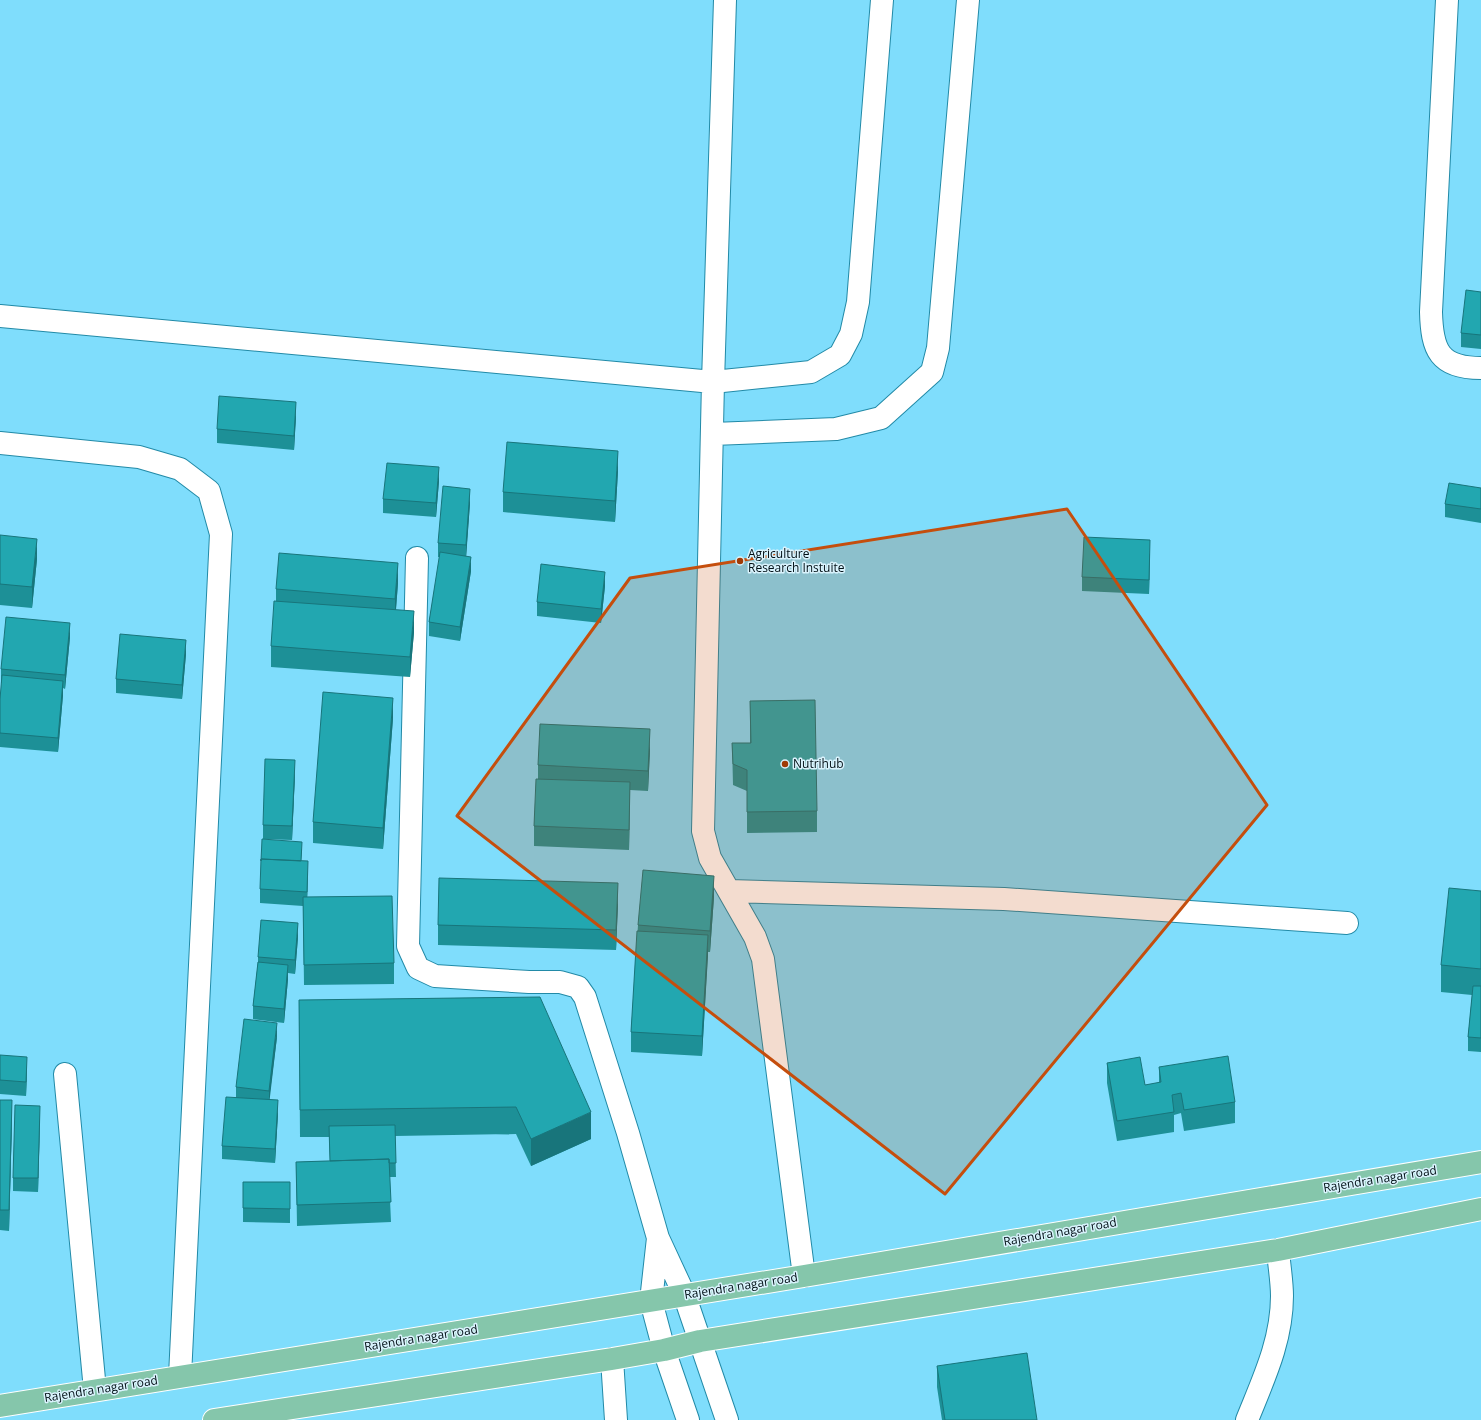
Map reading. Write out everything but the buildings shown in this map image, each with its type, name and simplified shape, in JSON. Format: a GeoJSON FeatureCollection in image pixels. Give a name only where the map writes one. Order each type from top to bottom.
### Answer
{"type":"FeatureCollection","features":[{"type":"Feature","properties":{"kind":"main road","name":"Rajendra nagar road"},"geometry":{"type":"LineString","coordinates":[[0,1406],[651,1301],[684,1294],[804,1276],[1481,1162]]}},
{"type":"Feature","properties":{"kind":"main road"},"geometry":{"type":"LineString","coordinates":[[214,1420],[612,1359],[664,1350],[700,1341],[1278,1250],[1481,1209]]}},
{"type":"Feature","properties":{"kind":"street"},"geometry":{"type":"LineString","coordinates":[[725,0],[713,382],[703,831],[710,858],[755,938],[763,959],[804,1276]]}},
{"type":"Feature","properties":{"kind":"street"},"geometry":{"type":"LineString","coordinates":[[0,316],[713,382],[811,372],[840,355],[851,334],[858,302],[882,0]]}},
{"type":"Feature","properties":{"kind":"street"},"geometry":{"type":"LineString","coordinates":[[713,434],[836,429],[881,418],[932,372],[938,348],[968,0]]}},
{"type":"Feature","properties":{"kind":"street"},"geometry":{"type":"LineString","coordinates":[[1447,0],[1430,312],[1432,337],[1445,360],[1463,368],[1481,368]]}},
{"type":"Feature","properties":{"kind":"street"},"geometry":{"type":"LineString","coordinates":[[0,443],[138,457],[180,469],[209,491],[222,534],[180,1376]]}},
{"type":"Feature","properties":{"kind":"street"},"geometry":{"type":"LineString","coordinates":[[417,558],[408,946],[418,968],[435,976],[529,982],[560,982],[578,987],[585,997],[628,1133],[658,1238],[684,1294],[728,1420]]}},
{"type":"Feature","properties":{"kind":"street"},"geometry":{"type":"LineString","coordinates":[[729,890],[1004,899],[1347,923]]}},
{"type":"Feature","properties":{"kind":"street"},"geometry":{"type":"LineString","coordinates":[[65,1074],[95,1390]]}},
{"type":"Feature","properties":{"kind":"street"},"geometry":{"type":"LineString","coordinates":[[658,1238],[651,1301],[664,1350],[688,1420]]}},
{"type":"Feature","properties":{"kind":"street"},"geometry":{"type":"LineString","coordinates":[[1247,1420],[1273,1354],[1280,1325],[1282,1295],[1278,1250]]}},
{"type":"Feature","properties":{"kind":"street"},"geometry":{"type":"LineString","coordinates":[[612,1359],[616,1420]]}},
{"type":"Feature","properties":{"kind":"highlighted area"},"geometry":{"type":"Polygon","coordinates":[[[1067,509],[1267,805],[945,1194],[457,816],[630,578],[1067,509]]]}},
{"type":"Feature","properties":{"kind":"place","name":"Agriculture Research Instuite"},"geometry":{"type":"Point","coordinates":[740,561]}},
{"type":"Feature","properties":{"kind":"place","name":"Nutrihub"},"geometry":{"type":"Point","coordinates":[785,764]}}]}
